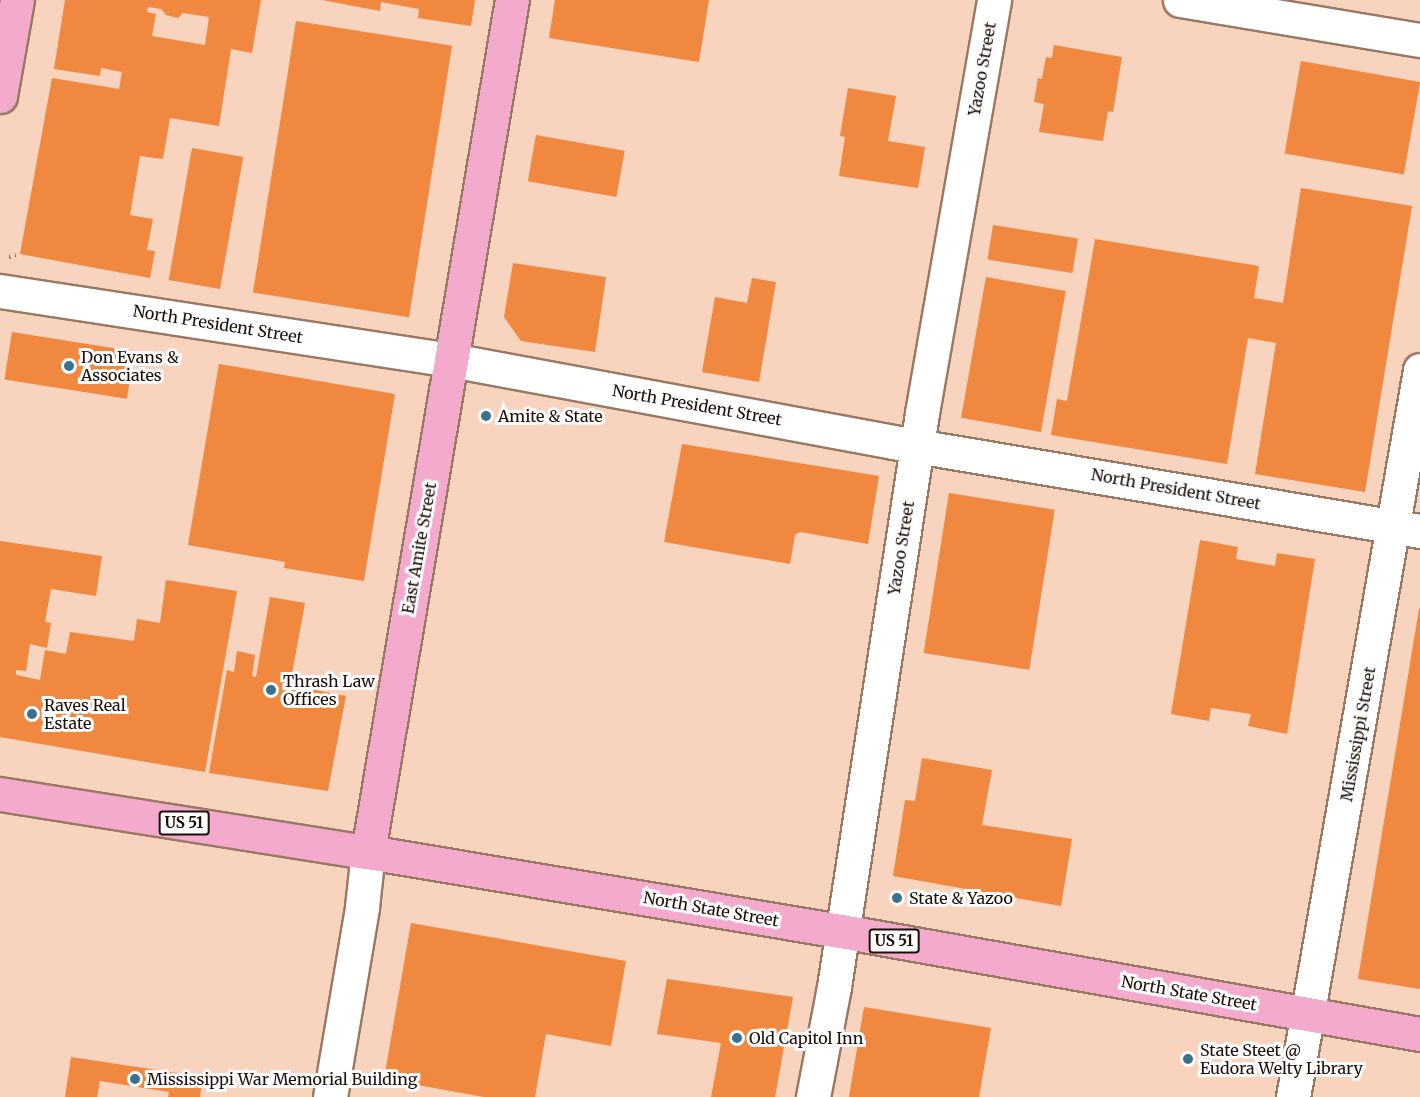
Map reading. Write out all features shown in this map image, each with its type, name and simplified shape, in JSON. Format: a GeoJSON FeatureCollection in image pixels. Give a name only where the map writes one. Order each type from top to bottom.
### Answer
{"type":"FeatureCollection","features":[{"type":"Feature","properties":{"kind":"main road"},"geometry":{"type":"LineString","coordinates":[[0,96],[17,0]]}},
{"type":"Feature","properties":{"kind":"main road","name":"East Amite Street"},"geometry":{"type":"LineString","coordinates":[[368,852],[512,0]]}},
{"type":"Feature","properties":{"kind":"main road","name":"North State Street"},"geometry":{"type":"LineString","coordinates":[[0,794],[368,852],[841,931],[1420,1034]]}},
{"type":"Feature","properties":{"kind":"street","name":"Yazoo Street"},"geometry":{"type":"LineString","coordinates":[[813,1097],[917,445],[994,0]]}},
{"type":"Feature","properties":{"kind":"street"},"geometry":{"type":"LineString","coordinates":[[1180,0],[1420,40]]}},
{"type":"Feature","properties":{"kind":"street","name":"North President Street"},"geometry":{"type":"LineString","coordinates":[[0,291],[451,360],[917,445],[1407,529]]}},
{"type":"Feature","properties":{"kind":"street","name":"Mississippi Street"},"geometry":{"type":"LineString","coordinates":[[1293,1097],[1407,529],[1420,370]]}},
{"type":"Feature","properties":{"kind":"street","name":"East Amite Street"},"geometry":{"type":"LineString","coordinates":[[330,1097],[362,907],[368,852]]}},
{"type":"Feature","properties":{"kind":"path"},"geometry":{"type":"LineString","coordinates":[[9,258],[15,255]]}},
{"type":"Feature","properties":{"kind":"building"},"geometry":{"type":"Polygon","coordinates":[[[65,0],[261,0],[252,53],[231,49],[219,126],[170,118],[163,159],[140,156],[130,215],[153,219],[147,250],[155,251],[150,278],[20,254],[52,78],[119,89],[122,72],[101,68],[100,76],[54,69],[65,0]],[[148,7],[147,12],[156,14],[152,36],[205,45],[209,17],[183,13],[178,18],[166,15],[161,9],[148,7]]]}},
{"type":"Feature","properties":{"kind":"building"},"geometry":{"type":"Polygon","coordinates":[[[322,0],[475,0],[471,26],[418,18],[419,9],[381,2],[380,11],[322,0]]]}},
{"type":"Feature","properties":{"kind":"building"},"geometry":{"type":"Polygon","coordinates":[[[555,0],[709,0],[699,62],[549,38],[555,0]]]}},
{"type":"Feature","properties":{"kind":"building"},"geometry":{"type":"Polygon","coordinates":[[[296,21],[452,46],[409,317],[253,293],[296,21]]]}},
{"type":"Feature","properties":{"kind":"building"},"geometry":{"type":"Polygon","coordinates":[[[1054,45],[1122,57],[1113,112],[1108,111],[1103,141],[1039,132],[1044,104],[1034,102],[1038,78],[1042,79],[1046,57],[1052,58],[1054,45]]]}},
{"type":"Feature","properties":{"kind":"building"},"geometry":{"type":"Polygon","coordinates":[[[1301,61],[1420,82],[1404,175],[1285,154],[1301,61]]]}},
{"type":"Feature","properties":{"kind":"building"},"geometry":{"type":"Polygon","coordinates":[[[848,88],[896,96],[888,141],[925,147],[918,188],[839,176],[845,137],[840,136],[848,88]]]}},
{"type":"Feature","properties":{"kind":"building"},"geometry":{"type":"Polygon","coordinates":[[[536,135],[625,151],[616,197],[528,181],[536,135]]]}},
{"type":"Feature","properties":{"kind":"building"},"geometry":{"type":"Polygon","coordinates":[[[192,148],[243,157],[220,289],[169,280],[192,148]]]}},
{"type":"Feature","properties":{"kind":"building"},"geometry":{"type":"Polygon","coordinates":[[[1301,188],[1412,206],[1365,492],[1255,474],[1276,343],[1248,338],[1227,464],[1051,435],[1057,399],[1067,401],[1095,239],[1259,266],[1254,298],[1283,303],[1301,188]]]}},
{"type":"Feature","properties":{"kind":"building"},"geometry":{"type":"Polygon","coordinates":[[[993,225],[1078,238],[1072,273],[988,260],[993,225]]]}},
{"type":"Feature","properties":{"kind":"building"},"geometry":{"type":"Polygon","coordinates":[[[513,263],[606,277],[595,352],[521,341],[504,317],[513,263]]]}},
{"type":"Feature","properties":{"kind":"building"},"geometry":{"type":"Polygon","coordinates":[[[986,277],[1066,291],[1041,432],[961,418],[986,277]]]}},
{"type":"Feature","properties":{"kind":"building"},"geometry":{"type":"Polygon","coordinates":[[[752,278],[776,282],[759,382],[702,372],[715,297],[747,303],[752,278]]]}},
{"type":"Feature","properties":{"kind":"building","name":"Don Evans & Associates"},"geometry":{"type":"Polygon","coordinates":[[[12,332],[134,351],[127,399],[4,379],[12,332]]]}},
{"type":"Feature","properties":{"kind":"building"},"geometry":{"type":"Polygon","coordinates":[[[219,364],[395,394],[364,581],[284,568],[285,562],[188,545],[219,364]]]}},
{"type":"Feature","properties":{"kind":"building"},"geometry":{"type":"Polygon","coordinates":[[[682,444],[879,476],[868,544],[800,532],[795,535],[790,564],[664,542],[682,444]]]}},
{"type":"Feature","properties":{"kind":"building"},"geometry":{"type":"Polygon","coordinates":[[[949,493],[1055,510],[1029,670],[924,653],[949,493]]]}},
{"type":"Feature","properties":{"kind":"building"},"geometry":{"type":"Polygon","coordinates":[[[1200,540],[1238,547],[1236,559],[1275,566],[1277,553],[1315,559],[1287,734],[1248,726],[1251,714],[1211,708],[1209,721],[1171,714],[1200,540]]]}},
{"type":"Feature","properties":{"kind":"building"},"geometry":{"type":"Polygon","coordinates":[[[0,541],[102,556],[96,596],[51,589],[45,622],[51,623],[47,648],[30,644],[26,671],[16,670],[16,675],[40,680],[45,650],[66,654],[70,632],[134,641],[137,619],[160,623],[166,580],[237,591],[205,772],[0,737],[0,541]]]}},
{"type":"Feature","properties":{"kind":"building","name":"Thrash Law Offices"},"geometry":{"type":"Polygon","coordinates":[[[270,597],[305,603],[290,685],[346,696],[328,791],[209,773],[227,670],[234,672],[237,651],[255,655],[252,676],[256,677],[270,597]]]}},
{"type":"Feature","properties":{"kind":"building"},"geometry":{"type":"Polygon","coordinates":[[[1420,609],[1420,989],[1358,979],[1420,609]]]}},
{"type":"Feature","properties":{"kind":"building"},"geometry":{"type":"Polygon","coordinates":[[[922,758],[992,770],[982,825],[1072,839],[1061,906],[893,876],[905,800],[915,801],[922,758]]]}},
{"type":"Feature","properties":{"kind":"building"},"geometry":{"type":"Polygon","coordinates":[[[411,923],[626,961],[611,1046],[546,1034],[535,1097],[484,1097],[384,1079],[411,923]]]}},
{"type":"Feature","properties":{"kind":"building","name":"Old Capitol Inn"},"geometry":{"type":"Polygon","coordinates":[[[667,979],[793,997],[775,1097],[711,1097],[721,1043],[657,1034],[667,979]]]}},
{"type":"Feature","properties":{"kind":"building"},"geometry":{"type":"Polygon","coordinates":[[[864,1007],[991,1028],[979,1097],[849,1097],[864,1007]]]}},
{"type":"Feature","properties":{"kind":"building","name":"Mississippi War Memorial Building"},"geometry":{"type":"Polygon","coordinates":[[[71,1057],[203,1077],[200,1097],[168,1097],[169,1092],[100,1081],[97,1097],[65,1097],[71,1057]]]}},
{"type":"Feature","properties":{"kind":"place","name":"Don Evans & Associates"},"geometry":{"type":"Point","coordinates":[69,366]}},
{"type":"Feature","properties":{"kind":"place","name":"Amite & State"},"geometry":{"type":"Point","coordinates":[486,416]}},
{"type":"Feature","properties":{"kind":"place","name":"Thrash Law Offices"},"geometry":{"type":"Point","coordinates":[271,690]}},
{"type":"Feature","properties":{"kind":"place","name":"Raves Real Estate"},"geometry":{"type":"Point","coordinates":[32,714]}},
{"type":"Feature","properties":{"kind":"place","name":"State & Yazoo"},"geometry":{"type":"Point","coordinates":[897,898]}},
{"type":"Feature","properties":{"kind":"place","name":"Old Capitol Inn"},"geometry":{"type":"Point","coordinates":[737,1038]}},
{"type":"Feature","properties":{"kind":"place","name":"State Steet @ Eudora Welty Library"},"geometry":{"type":"Point","coordinates":[1188,1059]}},
{"type":"Feature","properties":{"kind":"place","name":"Mississippi War Memorial Building"},"geometry":{"type":"Point","coordinates":[135,1079]}}]}
